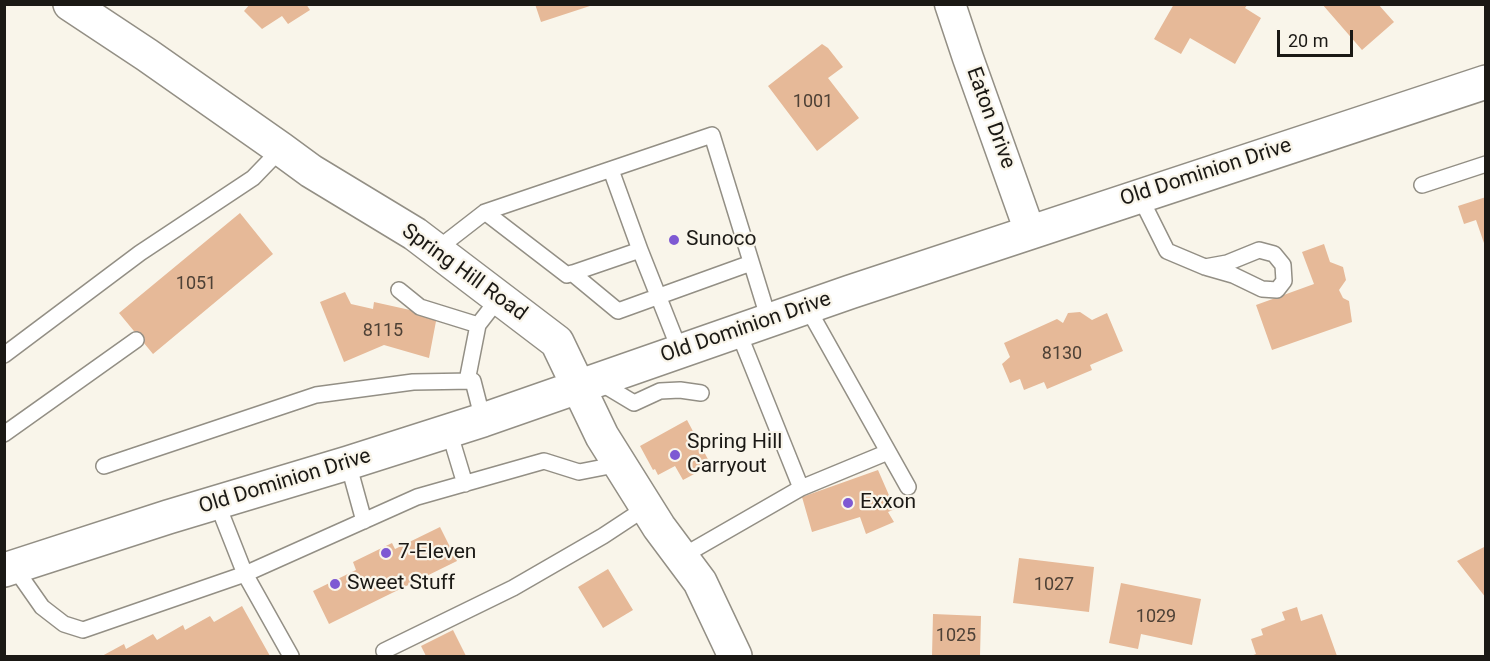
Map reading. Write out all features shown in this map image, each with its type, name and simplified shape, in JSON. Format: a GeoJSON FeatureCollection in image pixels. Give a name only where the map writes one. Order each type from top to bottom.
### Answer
{"type":"FeatureCollection","features":[{"type":"Feature","properties":{"kind":"main road","name":"Spring Hill Road"},"geometry":{"type":"LineString","coordinates":[[70,4],[147,55],[311,171],[415,234],[557,342],[587,383],[603,436],[659,527],[700,582],[735,657]]}},
{"type":"Feature","properties":{"kind":"main road","name":"Old Dominion Drive"},"geometry":{"type":"LineString","coordinates":[[9,569],[483,420],[738,330],[1485,82]]}},
{"type":"Feature","properties":{"kind":"street","name":"Eaton Drive"},"geometry":{"type":"LineString","coordinates":[[950,4],[1030,232]]}},
{"type":"Feature","properties":{"kind":"lane"},"geometry":{"type":"LineString","coordinates":[[436,250],[485,212],[712,135],[769,320]]}},
{"type":"Feature","properties":{"kind":"lane"},"geometry":{"type":"LineString","coordinates":[[4,355],[140,253],[253,178],[281,149]]}},
{"type":"Feature","properties":{"kind":"lane"},"geometry":{"type":"LineString","coordinates":[[1422,185],[1485,164]]}},
{"type":"Feature","properties":{"kind":"lane"},"geometry":{"type":"LineString","coordinates":[[610,170],[680,351]]}},
{"type":"Feature","properties":{"kind":"lane"},"geometry":{"type":"LineString","coordinates":[[1139,195],[1167,251],[1205,267],[1233,275],[1263,289],[1277,290],[1284,281],[1283,265],[1274,254],[1259,250],[1227,263],[1205,267]]}},
{"type":"Feature","properties":{"kind":"lane"},"geometry":{"type":"LineString","coordinates":[[485,212],[567,275],[640,250]]}},
{"type":"Feature","properties":{"kind":"lane"},"geometry":{"type":"LineString","coordinates":[[572,273],[618,311],[751,263]]}},
{"type":"Feature","properties":{"kind":"lane"},"geometry":{"type":"LineString","coordinates":[[399,290],[420,307],[478,325]]}},
{"type":"Feature","properties":{"kind":"lane"},"geometry":{"type":"LineString","coordinates":[[467,381],[478,325],[499,298]]}},
{"type":"Feature","properties":{"kind":"lane"},"geometry":{"type":"LineString","coordinates":[[807,307],[908,487]]}},
{"type":"Feature","properties":{"kind":"lane"},"geometry":{"type":"LineString","coordinates":[[738,330],[801,488]]}},
{"type":"Feature","properties":{"kind":"lane"},"geometry":{"type":"LineString","coordinates":[[4,434],[136,340]]}},
{"type":"Feature","properties":{"kind":"lane"},"geometry":{"type":"LineString","coordinates":[[104,466],[316,395],[413,382],[473,381],[483,420]]}},
{"type":"Feature","properties":{"kind":"lane"},"geometry":{"type":"LineString","coordinates":[[587,383],[634,403],[660,391],[680,390],[701,393]]}},
{"type":"Feature","properties":{"kind":"lane"},"geometry":{"type":"LineString","coordinates":[[449,431],[465,484]]}},
{"type":"Feature","properties":{"kind":"lane"},"geometry":{"type":"LineString","coordinates":[[681,557],[801,488],[888,452]]}},
{"type":"Feature","properties":{"kind":"lane"},"geometry":{"type":"LineString","coordinates":[[9,569],[42,608],[64,624],[83,630],[245,574],[417,497],[544,461],[579,472],[620,464]]}},
{"type":"Feature","properties":{"kind":"lane"},"geometry":{"type":"LineString","coordinates":[[348,463],[364,521]]}},
{"type":"Feature","properties":{"kind":"lane"},"geometry":{"type":"LineString","coordinates":[[217,503],[245,574],[291,657]]}},
{"type":"Feature","properties":{"kind":"lane"},"geometry":{"type":"LineString","coordinates":[[384,651],[513,588],[603,536],[647,507]]}},
{"type":"Feature","properties":{"kind":"building"},"geometry":{"type":"Polygon","coordinates":[[[250,4],[306,4],[310,10],[288,24],[282,16],[262,29],[244,11],[250,4]]]}},
{"type":"Feature","properties":{"kind":"building"},"geometry":{"type":"Polygon","coordinates":[[[535,4],[592,4],[593,5],[541,22],[535,4]]]}},
{"type":"Feature","properties":{"kind":"building"},"geometry":{"type":"Polygon","coordinates":[[[1174,4],[1248,4],[1245,8],[1261,18],[1235,64],[1190,38],[1181,54],[1154,39],[1174,4]]]}},
{"type":"Feature","properties":{"kind":"building"},"geometry":{"type":"Polygon","coordinates":[[[1322,4],[1378,4],[1394,22],[1362,50],[1322,4]]]}},
{"type":"Feature","properties":{"kind":"building"},"geometry":{"type":"Polygon","coordinates":[[[822,44],[843,67],[828,78],[859,118],[817,151],[768,86],[822,44]]]}},
{"type":"Feature","properties":{"kind":"building"},"geometry":{"type":"Polygon","coordinates":[[[1486,197],[1485,246],[1476,220],[1464,224],[1458,206],[1486,197]]]}},
{"type":"Feature","properties":{"kind":"building"},"geometry":{"type":"Polygon","coordinates":[[[240,213],[273,254],[153,354],[119,313],[240,213]]]}},
{"type":"Feature","properties":{"kind":"building"},"geometry":{"type":"Polygon","coordinates":[[[1324,244],[1330,262],[1343,267],[1346,280],[1339,290],[1343,298],[1349,301],[1352,322],[1272,350],[1256,305],[1314,284],[1302,252],[1324,244]]]}},
{"type":"Feature","properties":{"kind":"building"},"geometry":{"type":"Polygon","coordinates":[[[345,292],[351,304],[373,309],[374,302],[437,316],[429,358],[384,345],[344,362],[320,302],[345,292]]]}},
{"type":"Feature","properties":{"kind":"building"},"geometry":{"type":"Polygon","coordinates":[[[1080,312],[1092,320],[1107,313],[1123,351],[1090,365],[1092,370],[1047,389],[1044,382],[1024,390],[1020,379],[1010,383],[1002,364],[1010,357],[1004,343],[1057,319],[1063,323],[1068,313],[1080,312]]]}},
{"type":"Feature","properties":{"kind":"building","name":"Spring Hill Carryout"},"geometry":{"type":"Polygon","coordinates":[[[687,420],[711,465],[683,480],[675,466],[658,475],[640,446],[687,420]]]}},
{"type":"Feature","properties":{"kind":"building","name":"Exxon"},"geometry":{"type":"Polygon","coordinates":[[[878,470],[895,509],[888,512],[894,522],[866,534],[860,517],[812,532],[802,497],[878,470]]]}},
{"type":"Feature","properties":{"kind":"building"},"geometry":{"type":"Polygon","coordinates":[[[440,527],[457,561],[329,624],[313,591],[356,570],[353,562],[392,543],[395,549],[440,527]]]}},
{"type":"Feature","properties":{"kind":"building"},"geometry":{"type":"Polygon","coordinates":[[[1486,546],[1486,598],[1457,561],[1486,546]]]}},
{"type":"Feature","properties":{"kind":"building"},"geometry":{"type":"Polygon","coordinates":[[[1019,558],[1094,567],[1089,612],[1013,603],[1019,558]]]}},
{"type":"Feature","properties":{"kind":"building"},"geometry":{"type":"Polygon","coordinates":[[[608,569],[633,610],[603,628],[578,587],[608,569]]]}},
{"type":"Feature","properties":{"kind":"building"},"geometry":{"type":"Polygon","coordinates":[[[1121,583],[1201,599],[1192,645],[1141,634],[1138,649],[1109,643],[1121,583]]]}},
{"type":"Feature","properties":{"kind":"building"},"geometry":{"type":"Polygon","coordinates":[[[242,606],[270,656],[102,656],[124,644],[126,649],[153,634],[157,640],[183,625],[185,630],[210,616],[214,622],[242,606]]]}},
{"type":"Feature","properties":{"kind":"building"},"geometry":{"type":"Polygon","coordinates":[[[1297,607],[1301,621],[1322,614],[1337,656],[1251,656],[1256,654],[1251,639],[1263,635],[1261,629],[1285,620],[1282,612],[1297,607]]]}},
{"type":"Feature","properties":{"kind":"building"},"geometry":{"type":"Polygon","coordinates":[[[933,614],[981,616],[980,656],[932,656],[933,614]]]}},
{"type":"Feature","properties":{"kind":"building"},"geometry":{"type":"Polygon","coordinates":[[[453,630],[466,656],[426,656],[421,646],[453,630]]]}},
{"type":"Feature","properties":{"kind":"place","name":"Sunoco"},"geometry":{"type":"Point","coordinates":[674,240]}},
{"type":"Feature","properties":{"kind":"place","name":"Spring Hill Carryout"},"geometry":{"type":"Point","coordinates":[675,455]}},
{"type":"Feature","properties":{"kind":"place","name":"Exxon"},"geometry":{"type":"Point","coordinates":[848,503]}},
{"type":"Feature","properties":{"kind":"place","name":"7-Eleven"},"geometry":{"type":"Point","coordinates":[386,553]}},
{"type":"Feature","properties":{"kind":"place","name":"Sweet Stuff"},"geometry":{"type":"Point","coordinates":[335,584]}}]}
